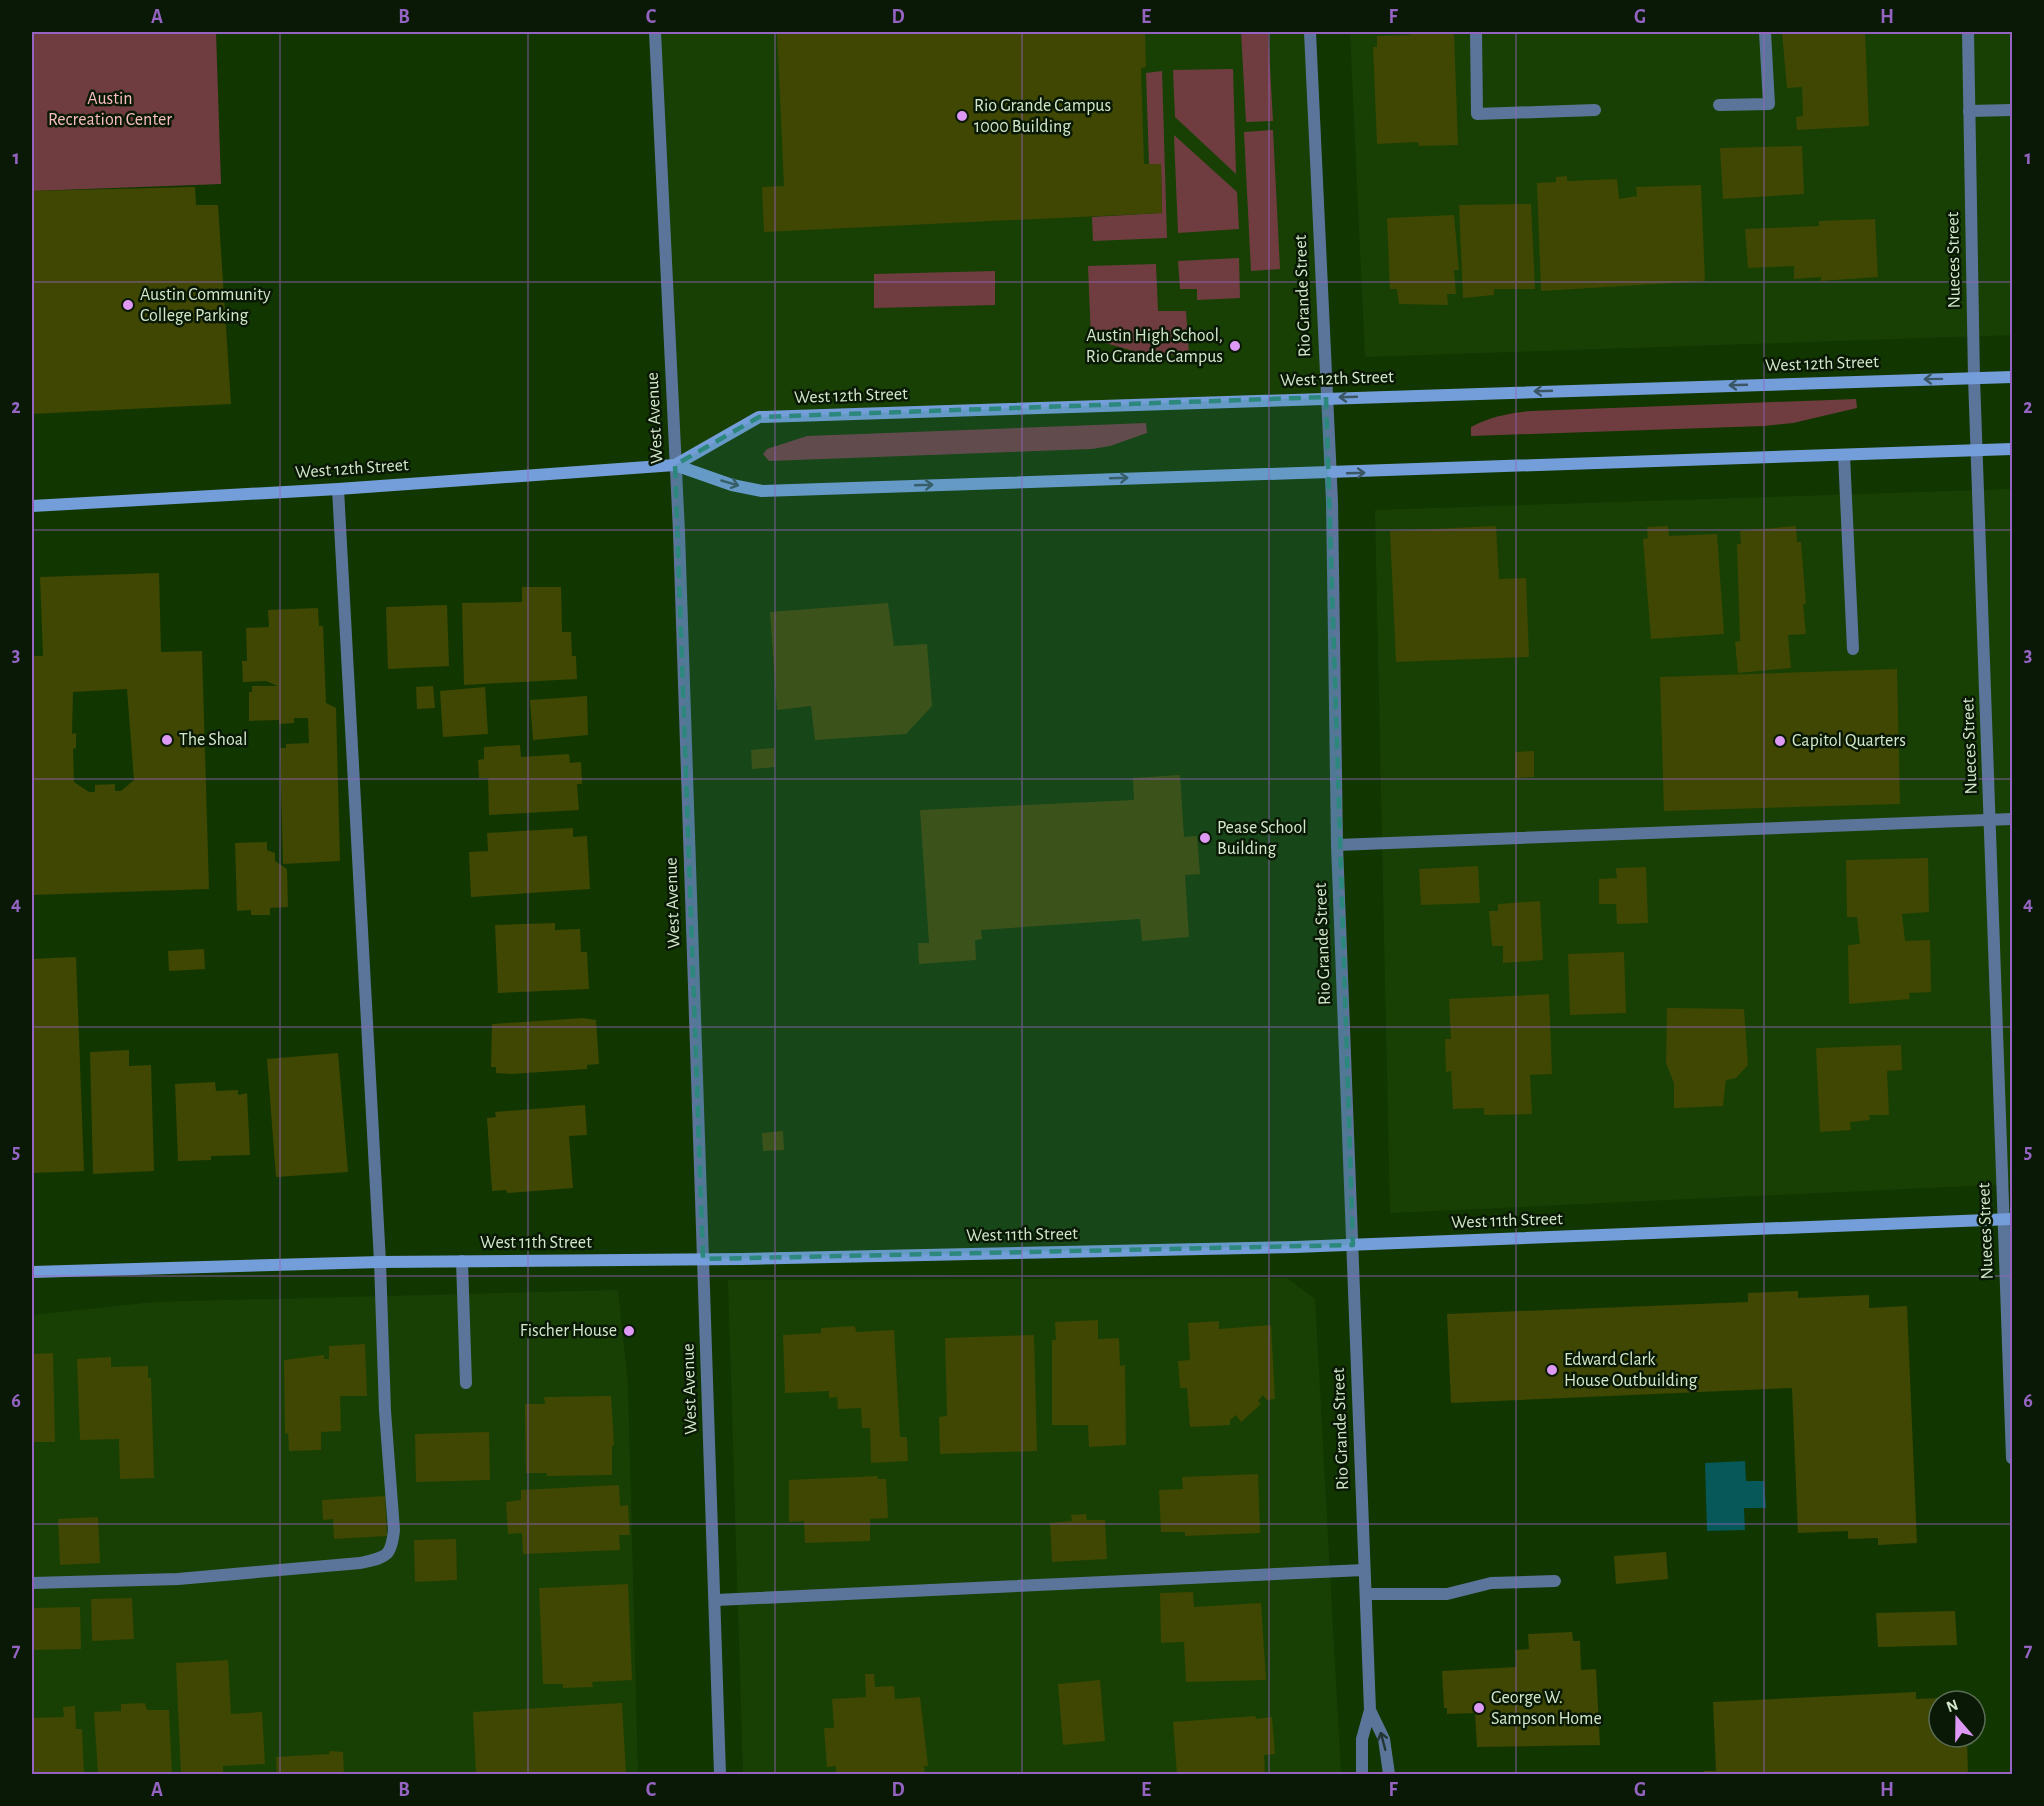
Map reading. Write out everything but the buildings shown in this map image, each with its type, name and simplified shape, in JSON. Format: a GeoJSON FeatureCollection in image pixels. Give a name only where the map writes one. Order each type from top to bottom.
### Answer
{"type":"FeatureCollection","features":[{"type":"Feature","properties":{"kind":"main road","name":"West 12th Street"},"geometry":{"type":"LineString","coordinates":[[675,465],[759,417],[1326,397],[2013,377]]}},
{"type":"Feature","properties":{"kind":"main road","name":"West 12th Street"},"geometry":{"type":"LineString","coordinates":[[32,506],[338,489],[675,465],[732,485],[762,491],[1266,472],[1330,474],[2013,449]]}},
{"type":"Feature","properties":{"kind":"main road","name":"West 11th Street"},"geometry":{"type":"LineString","coordinates":[[32,1272],[380,1262],[703,1259],[1353,1245],[2008,1220]]}},
{"type":"Feature","properties":{"kind":"street","name":"West Avenue"},"geometry":{"type":"LineString","coordinates":[[655,32],[675,465],[716,1600],[720,1774]]}},
{"type":"Feature","properties":{"kind":"street","name":"Rio Grande Street"},"geometry":{"type":"LineString","coordinates":[[1310,32],[1330,474],[1337,845],[1370,1710],[1362,1739],[1362,1774]]}},
{"type":"Feature","properties":{"kind":"street"},"geometry":{"type":"LineString","coordinates":[[1476,32],[1477,114],[1595,110]]}},
{"type":"Feature","properties":{"kind":"street"},"geometry":{"type":"LineString","coordinates":[[1719,105],[1769,104],[1766,32]]}},
{"type":"Feature","properties":{"kind":"street","name":"Nueces Street"},"geometry":{"type":"LineString","coordinates":[[1968,32],[1974,378],[2008,1220],[2013,1458]]}},
{"type":"Feature","properties":{"kind":"street"},"geometry":{"type":"LineString","coordinates":[[1969,111],[2013,110]]}},
{"type":"Feature","properties":{"kind":"street"},"geometry":{"type":"LineString","coordinates":[[1844,455],[1853,649]]}},
{"type":"Feature","properties":{"kind":"street"},"geometry":{"type":"LineString","coordinates":[[32,1583],[178,1579],[360,1563],[384,1558],[392,1549],[394,1530],[385,1411],[380,1262],[338,489]]}},
{"type":"Feature","properties":{"kind":"street"},"geometry":{"type":"LineString","coordinates":[[1337,845],[1991,818],[2013,819]]}},
{"type":"Feature","properties":{"kind":"street"},"geometry":{"type":"LineString","coordinates":[[462,1261],[466,1383]]}},
{"type":"Feature","properties":{"kind":"street"},"geometry":{"type":"LineString","coordinates":[[716,1600],[1364,1570]]}},
{"type":"Feature","properties":{"kind":"street"},"geometry":{"type":"LineString","coordinates":[[1366,1594],[1447,1594],[1491,1583],[1555,1581]]}},
{"type":"Feature","properties":{"kind":"street","name":"Rio Grande Street"},"geometry":{"type":"LineString","coordinates":[[1370,1710],[1384,1739],[1389,1774]]}},
{"type":"Feature","properties":{"kind":"highlighted area"},"geometry":{"type":"Polygon","coordinates":[[[1326,397],[1353,1245],[703,1259],[675,465],[759,417],[1326,397]]]}},
{"type":"Feature","properties":{"kind":"shaded area"},"geometry":{"type":"Polygon","coordinates":[[[655,32],[1310,32],[1326,397],[759,417],[675,465],[655,32]]]}},
{"type":"Feature","properties":{"kind":"shaded area"},"geometry":{"type":"Polygon","coordinates":[[[1350,32],[2012,32],[2012,335],[1365,357],[1350,32]]]}},
{"type":"Feature","properties":{"kind":"shaded area"},"geometry":{"type":"Polygon","coordinates":[[[2012,489],[2012,1184],[1390,1213],[1375,510],[2012,489]]]}},
{"type":"Feature","properties":{"kind":"shaded area"},"geometry":{"type":"Polygon","coordinates":[[[1287,1278],[1315,1299],[1341,1774],[743,1774],[728,1280],[1287,1278]]]}},
{"type":"Feature","properties":{"kind":"shaded area"},"geometry":{"type":"Polygon","coordinates":[[[618,1290],[628,1385],[638,1774],[32,1774],[32,1315],[154,1302],[618,1290]]]}},
{"type":"Feature","properties":{"kind":"green space","name":"Austin Recreation Center"},"geometry":{"type":"Polygon","coordinates":[[[32,32],[216,32],[221,184],[32,191],[32,32]]]}},
{"type":"Feature","properties":{"kind":"green space"},"geometry":{"type":"Polygon","coordinates":[[[1241,32],[1268,32],[1273,121],[1246,122],[1241,32]]]}},
{"type":"Feature","properties":{"kind":"green space"},"geometry":{"type":"Polygon","coordinates":[[[1233,69],[1236,174],[1175,117],[1173,70],[1233,69]]]}},
{"type":"Feature","properties":{"kind":"green space"},"geometry":{"type":"Polygon","coordinates":[[[1162,71],[1167,238],[1093,241],[1092,217],[1162,213],[1161,165],[1149,164],[1146,73],[1162,71]]]}},
{"type":"Feature","properties":{"kind":"green space"},"geometry":{"type":"Polygon","coordinates":[[[1273,130],[1280,269],[1251,271],[1244,132],[1273,130]]]}},
{"type":"Feature","properties":{"kind":"green space"},"geometry":{"type":"Polygon","coordinates":[[[1174,135],[1237,192],[1239,229],[1178,233],[1174,135]]]}},
{"type":"Feature","properties":{"kind":"green space"},"geometry":{"type":"Polygon","coordinates":[[[1239,258],[1240,298],[1197,300],[1197,289],[1180,289],[1178,261],[1239,258]]]}},
{"type":"Feature","properties":{"kind":"green space"},"geometry":{"type":"Polygon","coordinates":[[[1156,264],[1158,311],[1186,311],[1189,355],[1148,355],[1091,339],[1088,266],[1156,264]]]}},
{"type":"Feature","properties":{"kind":"green space"},"geometry":{"type":"Polygon","coordinates":[[[995,271],[995,305],[874,308],[874,274],[995,271]]]}},
{"type":"Feature","properties":{"kind":"green space"},"geometry":{"type":"Polygon","coordinates":[[[1856,399],[1857,408],[1793,423],[1764,426],[1471,436],[1471,427],[1485,421],[1531,411],[1856,399]]]}},
{"type":"Feature","properties":{"kind":"green space"},"geometry":{"type":"Polygon","coordinates":[[[1146,423],[1147,433],[1110,446],[1092,449],[769,461],[763,454],[767,449],[807,436],[1146,423]]]}},
{"type":"Feature","properties":{"kind":"water"},"geometry":{"type":"Polygon","coordinates":[[[1745,1461],[1746,1481],[1764,1481],[1766,1508],[1744,1508],[1745,1530],[1707,1531],[1705,1463],[1745,1461]]]}},
{"type":"Feature","properties":{"kind":"place","name":"Rio Grande Campus 1000 Building"},"geometry":{"type":"Point","coordinates":[962,116]}},
{"type":"Feature","properties":{"kind":"place","name":"Austin Community College Parking"},"geometry":{"type":"Point","coordinates":[128,305]}},
{"type":"Feature","properties":{"kind":"place","name":"Austin High School, Rio Grande Campus"},"geometry":{"type":"Point","coordinates":[1235,346]}},
{"type":"Feature","properties":{"kind":"place","name":"The Shoal"},"geometry":{"type":"Point","coordinates":[167,740]}},
{"type":"Feature","properties":{"kind":"place","name":"Capitol Quarters"},"geometry":{"type":"Point","coordinates":[1780,741]}},
{"type":"Feature","properties":{"kind":"place","name":"Pease School Building"},"geometry":{"type":"Point","coordinates":[1205,838]}},
{"type":"Feature","properties":{"kind":"place","name":"Fischer House"},"geometry":{"type":"Point","coordinates":[629,1331]}},
{"type":"Feature","properties":{"kind":"place","name":"Edward Clark House Outbuilding"},"geometry":{"type":"Point","coordinates":[1552,1370]}},
{"type":"Feature","properties":{"kind":"place","name":"George W. Sampson Home"},"geometry":{"type":"Point","coordinates":[1479,1708]}}]}
